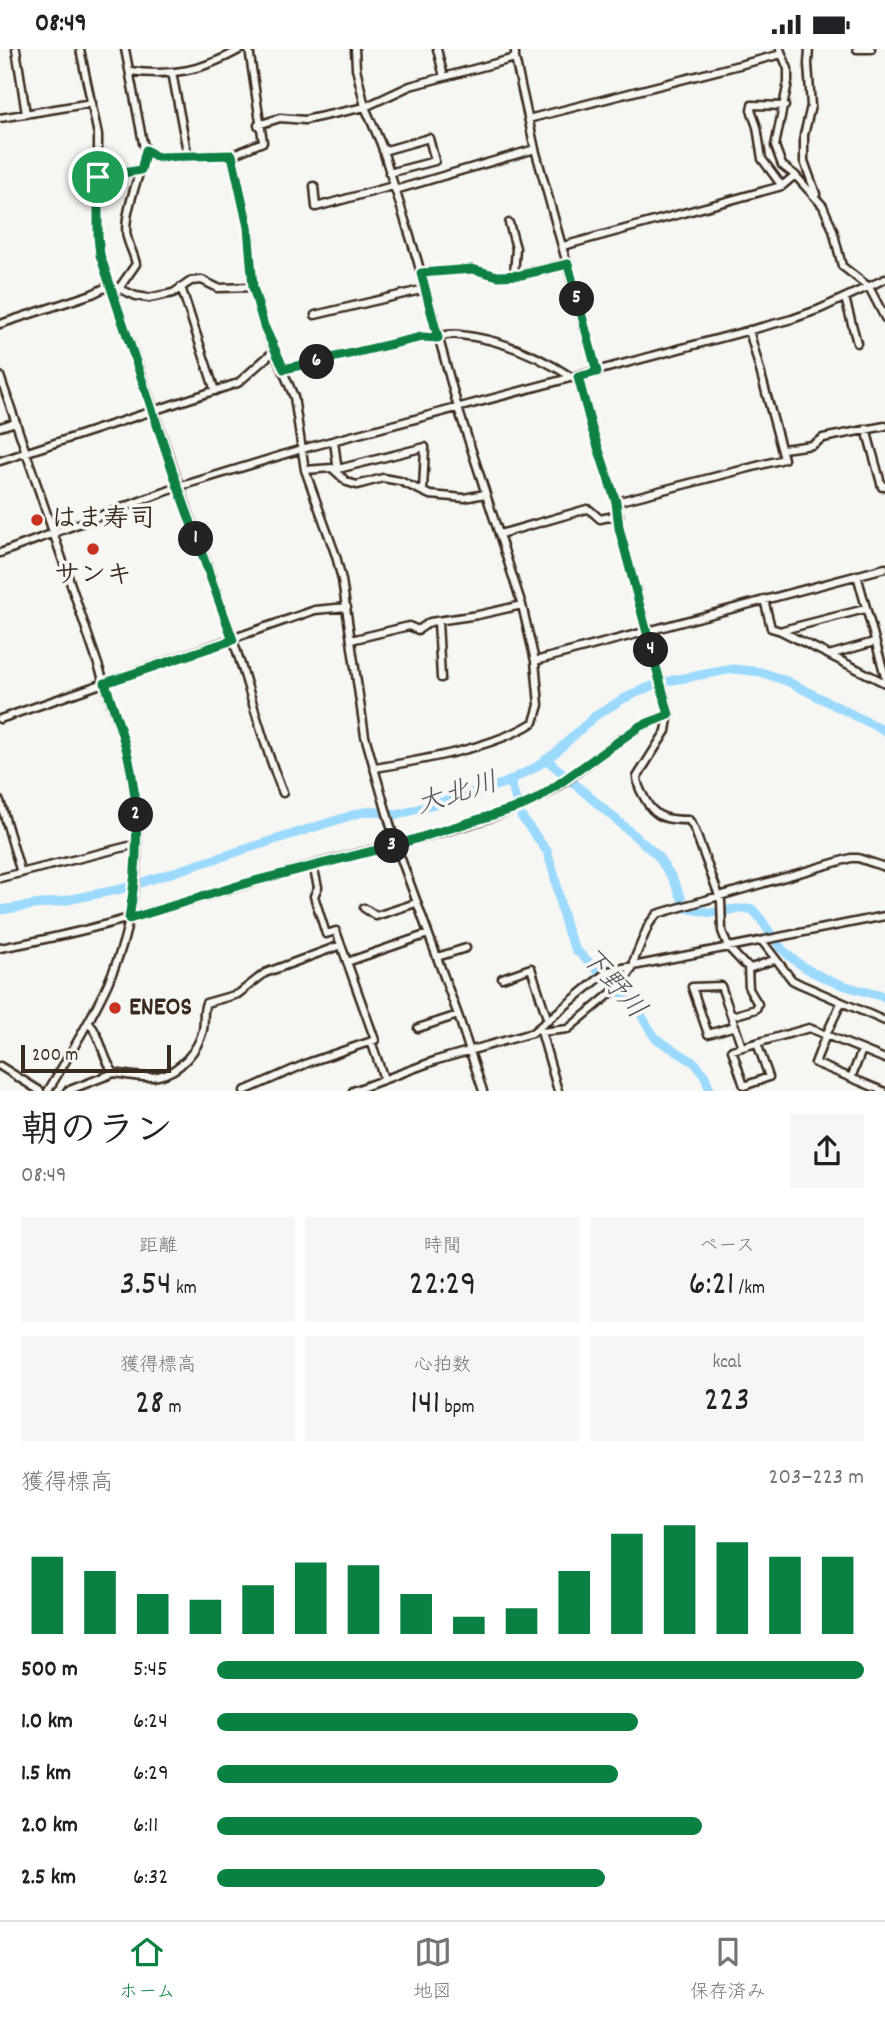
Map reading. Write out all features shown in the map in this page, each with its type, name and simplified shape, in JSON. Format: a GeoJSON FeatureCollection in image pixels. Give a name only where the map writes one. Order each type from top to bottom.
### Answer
{"type":"FeatureCollection","features":[{"type":"Feature","properties":{"kind":"street"},"geometry":{"type":"LineString","coordinates":[[16,49],[26,114]]}},
{"type":"Feature","properties":{"kind":"street"},"geometry":{"type":"LineString","coordinates":[[80,49],[98,135],[100,255],[283,793]]}},
{"type":"Feature","properties":{"kind":"street"},"geometry":{"type":"LineString","coordinates":[[120,287],[136,264],[126,226],[146,150],[125,49]]}},
{"type":"Feature","properties":{"kind":"street"},"geometry":{"type":"LineString","coordinates":[[130,71],[172,72],[214,64],[241,49]]}},
{"type":"Feature","properties":{"kind":"street"},"geometry":{"type":"LineString","coordinates":[[146,150],[157,157],[232,155],[240,149],[263,142],[258,125],[248,49]]}},
{"type":"Feature","properties":{"kind":"street"},"geometry":{"type":"LineString","coordinates":[[355,49],[356,68],[365,107],[383,151],[421,273],[458,408],[522,605],[535,661],[539,705],[534,722],[496,739],[376,771]]}},
{"type":"Feature","properties":{"kind":"street"},"geometry":{"type":"LineString","coordinates":[[437,49],[444,77]]}},
{"type":"Feature","properties":{"kind":"street"},"geometry":{"type":"LineString","coordinates":[[515,49],[528,118],[597,372]]}},
{"type":"Feature","properties":{"kind":"street"},"geometry":{"type":"LineString","coordinates":[[809,49],[811,106],[804,135],[804,161],[818,199],[828,216],[842,266],[869,286],[885,318]]}},
{"type":"Feature","properties":{"kind":"street"},"geometry":{"type":"LineString","coordinates":[[857,49],[871,49]]}},
{"type":"Feature","properties":{"kind":"street"},"geometry":{"type":"LineString","coordinates":[[528,118],[781,51],[788,69],[788,82],[775,146],[782,165],[818,199]]}},
{"type":"Feature","properties":{"kind":"street"},"geometry":{"type":"LineString","coordinates":[[258,125],[280,118],[305,120],[365,107],[410,86],[515,58]]}},
{"type":"Feature","properties":{"kind":"street"},"geometry":{"type":"LineString","coordinates":[[172,72],[188,157]]}},
{"type":"Feature","properties":{"kind":"street"},"geometry":{"type":"LineString","coordinates":[[0,118],[92,103]]}},
{"type":"Feature","properties":{"kind":"street"},"geometry":{"type":"LineString","coordinates":[[782,186],[762,159],[757,127],[751,110],[752,105],[785,106]]}},
{"type":"Feature","properties":{"kind":"street"},"geometry":{"type":"LineString","coordinates":[[383,151],[429,138],[436,161],[389,173]]}},
{"type":"Feature","properties":{"kind":"street"},"geometry":{"type":"LineString","coordinates":[[314,186],[316,207],[536,149]]}},
{"type":"Feature","properties":{"kind":"street"},"geometry":{"type":"LineString","coordinates":[[232,155],[248,227],[253,287],[274,351],[294,397],[306,470],[336,556],[347,607],[365,736],[395,843],[458,1014],[482,1090]]}},
{"type":"Feature","properties":{"kind":"street"},"geometry":{"type":"LineString","coordinates":[[98,177],[141,170]]}},
{"type":"Feature","properties":{"kind":"street"},"geometry":{"type":"LineString","coordinates":[[563,246],[782,186],[795,175]]}},
{"type":"Feature","properties":{"kind":"street"},"geometry":{"type":"LineString","coordinates":[[509,223],[516,248],[514,275]]}},
{"type":"Feature","properties":{"kind":"street"},"geometry":{"type":"LineString","coordinates":[[421,273],[472,269],[498,276],[521,275],[568,264]]}},
{"type":"Feature","properties":{"kind":"street"},"geometry":{"type":"LineString","coordinates":[[0,553],[178,487],[302,449],[801,316],[885,279]]}},
{"type":"Feature","properties":{"kind":"street"},"geometry":{"type":"LineString","coordinates":[[0,324],[92,294],[111,285],[136,296],[149,298],[173,293],[191,281],[202,280],[218,288],[253,287]]}},
{"type":"Feature","properties":{"kind":"street"},"geometry":{"type":"LineString","coordinates":[[181,287],[215,391]]}},
{"type":"Feature","properties":{"kind":"street"},"geometry":{"type":"LineString","coordinates":[[316,315],[425,289]]}},
{"type":"Feature","properties":{"kind":"street"},"geometry":{"type":"LineString","coordinates":[[845,298],[858,344]]}},
{"type":"Feature","properties":{"kind":"street"},"geometry":{"type":"LineString","coordinates":[[616,502],[784,459],[749,331]]}},
{"type":"Feature","properties":{"kind":"street"},"geometry":{"type":"LineString","coordinates":[[284,369],[422,337],[438,338],[458,334],[509,346],[575,378],[616,502],[619,528],[669,714],[666,731],[636,780],[649,808],[656,815],[671,820],[690,820],[719,895],[722,932],[729,947],[751,968],[776,958]]}},
{"type":"Feature","properties":{"kind":"street"},"geometry":{"type":"LineString","coordinates":[[0,461],[238,383],[274,351]]}},
{"type":"Feature","properties":{"kind":"street"},"geometry":{"type":"LineString","coordinates":[[0,376],[124,741],[132,774],[137,846],[129,918],[110,981],[89,1023],[48,1090]]}},
{"type":"Feature","properties":{"kind":"street"},"geometry":{"type":"LineString","coordinates":[[0,427],[16,422]]}},
{"type":"Feature","properties":{"kind":"street"},"geometry":{"type":"LineString","coordinates":[[783,449],[813,445],[823,438],[885,426]]}},
{"type":"Feature","properties":{"kind":"street"},"geometry":{"type":"LineString","coordinates":[[866,429],[882,487],[885,486]]}},
{"type":"Feature","properties":{"kind":"street"},"geometry":{"type":"LineString","coordinates":[[334,441],[338,472]]}},
{"type":"Feature","properties":{"kind":"street"},"geometry":{"type":"LineString","coordinates":[[338,472],[425,447],[423,491]]}},
{"type":"Feature","properties":{"kind":"street"},"geometry":{"type":"LineString","coordinates":[[306,470],[332,468],[347,482],[357,485],[383,478],[400,481],[430,495],[464,498],[485,494]]}},
{"type":"Feature","properties":{"kind":"street"},"geometry":{"type":"LineString","coordinates":[[500,534],[587,509],[600,519],[619,515]]}},
{"type":"Feature","properties":{"kind":"street"},"geometry":{"type":"LineString","coordinates":[[535,661],[885,568]]}},
{"type":"Feature","properties":{"kind":"street"},"geometry":{"type":"LineString","coordinates":[[857,575],[885,676]]}},
{"type":"Feature","properties":{"kind":"street"},"geometry":{"type":"LineString","coordinates":[[764,599],[771,628],[885,683]]}},
{"type":"Feature","properties":{"kind":"street"},"geometry":{"type":"LineString","coordinates":[[351,640],[409,626],[418,629],[430,622],[522,605]]}},
{"type":"Feature","properties":{"kind":"street"},"geometry":{"type":"LineString","coordinates":[[0,719],[315,610],[347,607]]}},
{"type":"Feature","properties":{"kind":"street"},"geometry":{"type":"LineString","coordinates":[[781,631],[865,609]]}},
{"type":"Feature","properties":{"kind":"street"},"geometry":{"type":"LineString","coordinates":[[438,621],[441,678]]}},
{"type":"Feature","properties":{"kind":"street"},"geometry":{"type":"LineString","coordinates":[[829,655],[874,642]]}},
{"type":"Feature","properties":{"kind":"street"},"geometry":{"type":"LineString","coordinates":[[0,948],[129,918],[519,807],[539,798],[640,726],[669,714]]}},
{"type":"Feature","properties":{"kind":"street"},"geometry":{"type":"LineString","coordinates":[[0,801],[21,873]]}},
{"type":"Feature","properties":{"kind":"street"},"geometry":{"type":"LineString","coordinates":[[0,878],[137,846]]}},
{"type":"Feature","properties":{"kind":"street"},"geometry":{"type":"LineString","coordinates":[[353,1090],[437,1060],[540,1030],[568,1029],[622,984],[634,966],[634,960],[653,916],[851,858],[885,867]]}},
{"type":"Feature","properties":{"kind":"street"},"geometry":{"type":"LineString","coordinates":[[244,1090],[310,1062],[375,1039],[336,931],[326,934],[314,896],[318,887],[313,865]]}},
{"type":"Feature","properties":{"kind":"street"},"geometry":{"type":"LineString","coordinates":[[364,908],[376,916],[416,903]]}},
{"type":"Feature","properties":{"kind":"street"},"geometry":{"type":"LineString","coordinates":[[540,1030],[603,975],[634,966],[885,916]]}},
{"type":"Feature","properties":{"kind":"street"},"geometry":{"type":"LineString","coordinates":[[347,962],[428,934]]}},
{"type":"Feature","properties":{"kind":"street"},"geometry":{"type":"LineString","coordinates":[[762,941],[792,979],[885,1021]]}},
{"type":"Feature","properties":{"kind":"street"},"geometry":{"type":"LineString","coordinates":[[67,1090],[114,1073],[158,1077],[173,1071],[198,1043],[204,1027],[203,1009],[206,1003],[238,994],[265,973],[341,945]]}},
{"type":"Feature","properties":{"kind":"street"},"geometry":{"type":"LineString","coordinates":[[437,957],[466,948]]}},
{"type":"Feature","properties":{"kind":"street"},"geometry":{"type":"LineString","coordinates":[[732,1016],[756,1009],[758,1004],[749,989],[748,966]]}},
{"type":"Feature","properties":{"kind":"street"},"geometry":{"type":"LineString","coordinates":[[502,978],[531,968],[548,1021]]}},
{"type":"Feature","properties":{"kind":"street"},"geometry":{"type":"LineString","coordinates":[[735,1026],[708,1034],[692,987],[721,986],[732,1016],[742,1047]]}},
{"type":"Feature","properties":{"kind":"street"},"geometry":{"type":"LineString","coordinates":[[841,1003],[815,1063],[883,1090]]}},
{"type":"Feature","properties":{"kind":"street"},"geometry":{"type":"LineString","coordinates":[[418,1028],[458,1014]]}},
{"type":"Feature","properties":{"kind":"street"},"geometry":{"type":"LineString","coordinates":[[89,1023],[96,1031],[114,1073]]}},
{"type":"Feature","properties":{"kind":"street"},"geometry":{"type":"LineString","coordinates":[[757,1043],[769,1077],[744,1086],[732,1051],[742,1047],[809,1028],[885,1059]]}},
{"type":"Feature","properties":{"kind":"street"},"geometry":{"type":"LineString","coordinates":[[540,1030],[558,1090]]}},
{"type":"Feature","properties":{"kind":"street"},"geometry":{"type":"LineString","coordinates":[[371,1041],[384,1079]]}},
{"type":"Feature","properties":{"kind":"street"},"geometry":{"type":"LineString","coordinates":[[851,1078],[862,1050]]}},
{"type":"Feature","properties":{"kind":"street"},"geometry":{"type":"LineString","coordinates":[[0,1066],[40,1090]]}},
{"type":"Feature","properties":{"kind":"waterway","name":"大北川"},"geometry":{"type":"LineString","coordinates":[[0,910],[121,889],[359,813],[371,811],[397,815],[505,783],[536,767],[555,753],[595,716],[623,699],[673,680],[733,669],[761,672],[789,682],[885,731]]}},
{"type":"Feature","properties":{"kind":"waterway"},"geometry":{"type":"LineString","coordinates":[[546,759],[657,855],[673,879],[686,908],[711,913],[752,909],[782,949],[804,967],[830,980],[885,997]]}},
{"type":"Feature","properties":{"kind":"waterway","name":"下野川"},"geometry":{"type":"LineString","coordinates":[[510,781],[521,816],[547,851],[568,933],[576,950],[636,1006],[655,1038],[695,1063],[705,1076],[710,1091]]}},
{"type":"Feature","properties":{"kind":"place","name":"はま寿司"},"geometry":{"type":"Point","coordinates":[37,520]}},
{"type":"Feature","properties":{"kind":"place","name":"サンキ"},"geometry":{"type":"Point","coordinates":[93,549]}},
{"type":"Feature","properties":{"kind":"place","name":"ENEOS"},"geometry":{"type":"Point","coordinates":[115,1008]}},
{"type":"Feature","properties":{"kind":"route"},"geometry":{"type":"LineString","coordinates":[[146,150],[157,157],[232,155],[248,227],[253,287],[264,326],[284,369],[422,337],[438,338],[421,273],[472,269],[498,276],[521,275],[568,264],[597,372],[578,377],[616,502],[619,528],[669,715],[640,726],[539,798],[522,806],[396,845],[189,899],[129,919],[137,844],[135,795],[124,741],[105,683],[233,640],[100,255],[98,177],[141,170],[146,150]]}}]}
